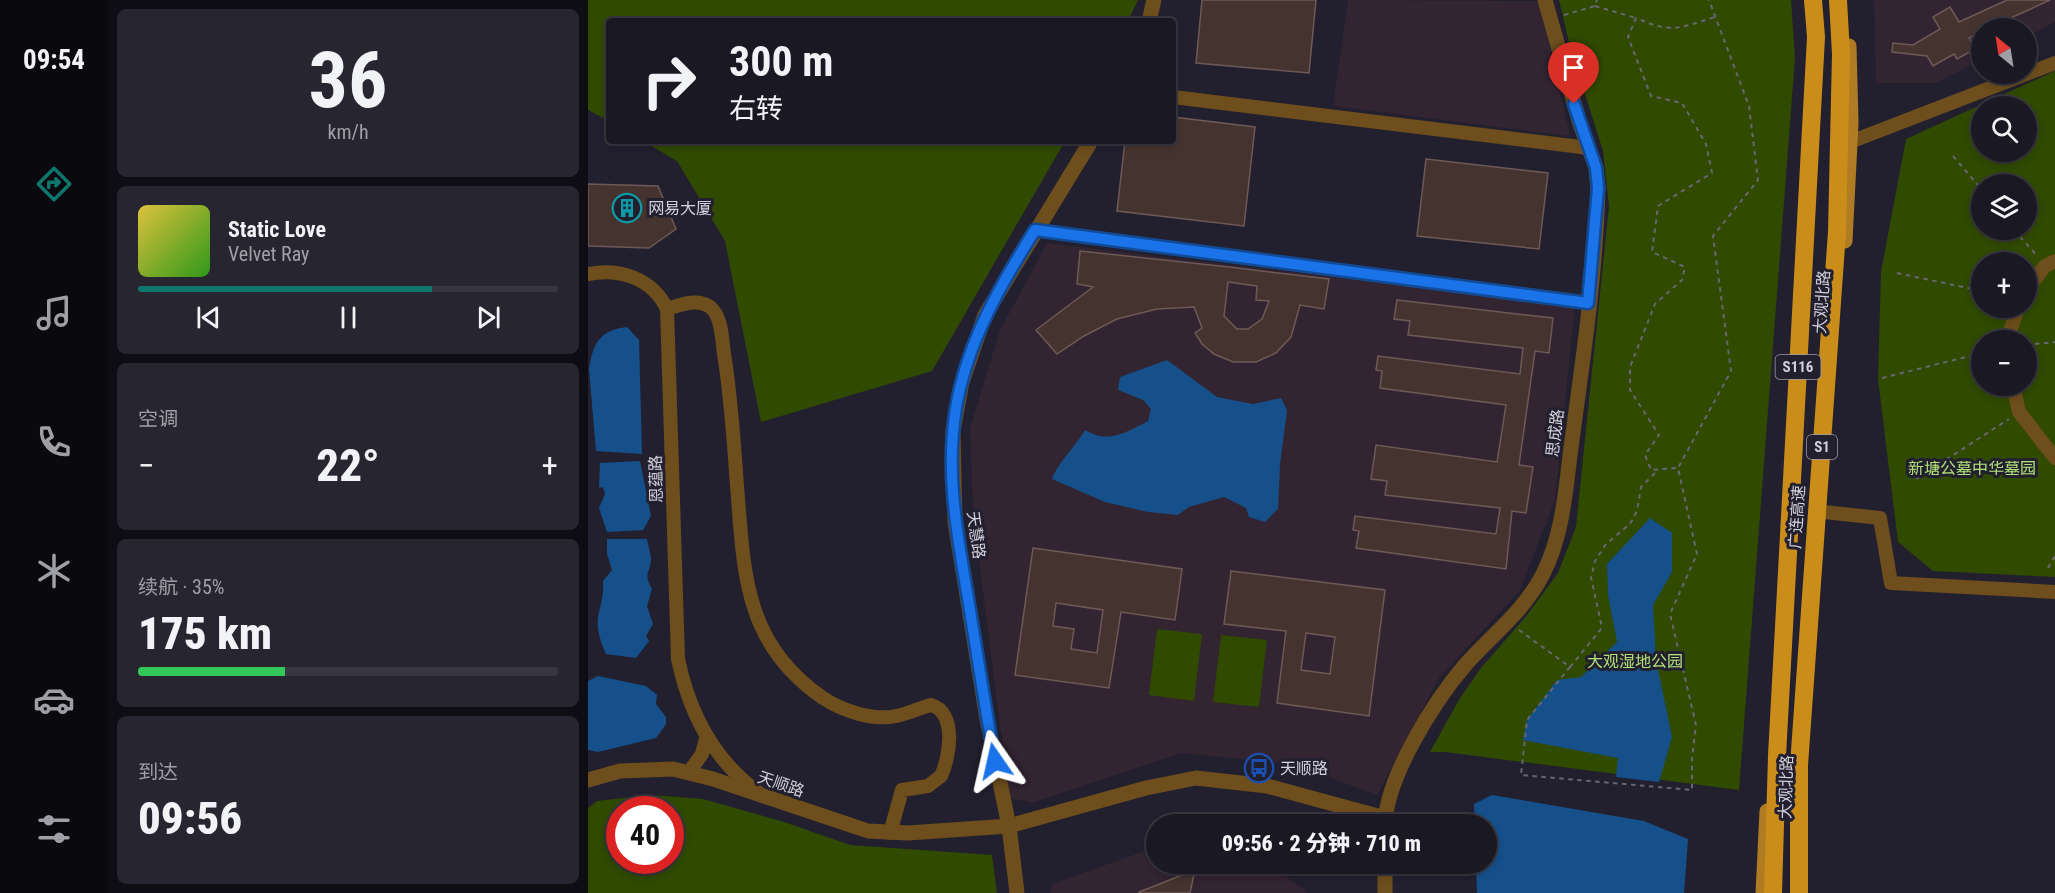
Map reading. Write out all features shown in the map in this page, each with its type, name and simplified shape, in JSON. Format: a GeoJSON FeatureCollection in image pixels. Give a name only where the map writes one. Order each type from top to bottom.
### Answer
{"type":"FeatureCollection","features":[{"type":"Feature","properties":{"kind":"highway","name":"广连高速"},"geometry":{"type":"LineString","coordinates":[[1773,893],[1776,756],[1816,37],[1813,0]]}},
{"type":"Feature","properties":{"kind":"highway","name":"广连高速"},"geometry":{"type":"LineString","coordinates":[[1799,893],[1799,765],[1837,232],[1841,54],[1838,0]]}},
{"type":"Feature","properties":{"kind":"main road","name":"大观北路"},"geometry":{"type":"LineString","coordinates":[[1763,893],[1771,733],[1811,179],[1808,0]]}},
{"type":"Feature","properties":{"kind":"main road","name":"大观北路"},"geometry":{"type":"LineString","coordinates":[[1806,893],[1802,818],[1850,142],[1846,0]]}},
{"type":"Feature","properties":{"kind":"main road"},"geometry":{"type":"LineString","coordinates":[[1771,733],[1807,735]]}},
{"type":"Feature","properties":{"kind":"street"},"geometry":{"type":"LineString","coordinates":[[1150,18],[1154,0]]}},
{"type":"Feature","properties":{"kind":"street","name":"思成路"},"geometry":{"type":"LineString","coordinates":[[1387,814],[1402,768],[1445,692],[1466,664],[1525,603],[1542,576],[1558,535],[1565,497],[1588,303],[1598,188],[1596,168],[1545,0]]}},
{"type":"Feature","properties":{"kind":"street"},"geometry":{"type":"LineString","coordinates":[[1850,142],[2055,63]]}},
{"type":"Feature","properties":{"kind":"street"},"geometry":{"type":"LineString","coordinates":[[1176,97],[1589,148]]}},
{"type":"Feature","properties":{"kind":"street","name":"天慧路"},"geometry":{"type":"LineString","coordinates":[[1017,893],[1009,826],[987,719],[955,522],[952,447],[956,407],[977,334],[994,297],[1089,144]]}},
{"type":"Feature","properties":{"kind":"street"},"geometry":{"type":"LineString","coordinates":[[1035,230],[1588,303]]}},
{"type":"Feature","properties":{"kind":"street"},"geometry":{"type":"LineString","coordinates":[[2037,279],[2050,264]]}},
{"type":"Feature","properties":{"kind":"street"},"geometry":{"type":"LineString","coordinates":[[588,274],[616,273],[634,277],[649,285],[660,296],[667,309],[687,303],[704,304],[711,307],[718,318],[729,381],[743,573],[755,613],[777,653],[802,682],[817,694],[855,713],[897,716],[931,705],[941,709],[946,717],[947,741],[941,776],[928,786],[902,790],[890,832]]}},
{"type":"Feature","properties":{"kind":"street","name":"恩蕴路"},"geometry":{"type":"LineString","coordinates":[[667,309],[678,658],[692,708],[706,738],[734,771],[764,796]]}},
{"type":"Feature","properties":{"kind":"street"},"geometry":{"type":"LineString","coordinates":[[2015,396],[2019,412],[2055,458]]}},
{"type":"Feature","properties":{"kind":"street"},"geometry":{"type":"LineString","coordinates":[[1824,512],[1880,518],[1891,583],[2055,592]]}},
{"type":"Feature","properties":{"kind":"street"},"geometry":{"type":"LineString","coordinates":[[689,772],[702,754],[706,738]]}},
{"type":"Feature","properties":{"kind":"street","name":"天顺路"},"geometry":{"type":"LineString","coordinates":[[588,780],[620,771],[673,769],[689,772],[868,831],[890,832],[977,831],[1009,826],[1146,788],[1196,778],[1267,786],[1361,814]]}},
{"type":"Feature","properties":{"kind":"street"},"geometry":{"type":"LineString","coordinates":[[1385,874],[1385,893]]}},
{"type":"Feature","properties":{"kind":"path"},"geometry":{"type":"LineString","coordinates":[[1595,6],[1597,0]]}},
{"type":"Feature","properties":{"kind":"path"},"geometry":{"type":"LineString","coordinates":[[1659,470],[1641,487],[1637,511],[1630,524],[1606,544],[1595,561],[1591,577],[1602,628],[1527,720],[1521,775],[1692,790],[1692,758],[1696,725],[1670,614],[1697,554],[1678,468],[1731,371],[1713,236],[1758,180],[1749,106],[1709,0]]}},
{"type":"Feature","properties":{"kind":"path"},"geometry":{"type":"LineString","coordinates":[[1549,18],[1595,6],[1636,18],[1662,29],[1684,26],[1715,16]]}},
{"type":"Feature","properties":{"kind":"path"},"geometry":{"type":"LineString","coordinates":[[1636,18],[1628,37],[1647,88],[1652,96],[1682,103],[1706,144],[1712,173],[1658,206],[1652,252],[1685,267],[1682,280],[1655,304],[1630,367],[1630,390],[1659,435],[1645,455],[1651,470],[1678,468]]}},
{"type":"Feature","properties":{"kind":"path"},"geometry":{"type":"LineString","coordinates":[[1953,156],[1971,177]]}},
{"type":"Feature","properties":{"kind":"path"},"geometry":{"type":"LineString","coordinates":[[2025,240],[2050,264]]}},
{"type":"Feature","properties":{"kind":"path"},"geometry":{"type":"LineString","coordinates":[[1897,273],[1971,289]]}},
{"type":"Feature","properties":{"kind":"path"},"geometry":{"type":"LineString","coordinates":[[2037,344],[2055,342]]}},
{"type":"Feature","properties":{"kind":"path"},"geometry":{"type":"LineString","coordinates":[[1882,378],[1971,356]]}},
{"type":"Feature","properties":{"kind":"path"},"geometry":{"type":"LineString","coordinates":[[1916,478],[2019,412]]}},
{"type":"Feature","properties":{"kind":"path"},"geometry":{"type":"LineString","coordinates":[[2048,568],[2055,556]]}},
{"type":"Feature","properties":{"kind":"path"},"geometry":{"type":"LineString","coordinates":[[1507,621],[1570,667]]}},
{"type":"Feature","properties":{"kind":"shaded area"},"geometry":{"type":"Polygon","coordinates":[[[1348,0],[1539,1],[1570,136],[1333,106],[1348,0]]]}},
{"type":"Feature","properties":{"kind":"shaded area"},"geometry":{"type":"Polygon","coordinates":[[[1874,0],[2055,0],[2055,22],[2037,32],[2037,18],[1971,18],[1971,65],[1936,83],[1876,83],[1874,0]]]}},
{"type":"Feature","properties":{"kind":"shaded area"},"geometry":{"type":"Polygon","coordinates":[[[1047,243],[1575,306],[1555,500],[1520,590],[1439,678],[1377,795],[1293,764],[1181,753],[1032,803],[1009,797],[973,513],[970,428],[1000,330],[1047,243]]]}},
{"type":"Feature","properties":{"kind":"shaded area"},"geometry":{"type":"Polygon","coordinates":[[[1146,851],[1146,874],[1283,874],[1308,893],[1051,893],[1052,884],[1146,851]]]}},
{"type":"Feature","properties":{"kind":"green space"},"geometry":{"type":"Polygon","coordinates":[[[588,0],[1138,0],[1129,18],[606,18],[606,119],[588,110],[588,0]]]}},
{"type":"Feature","properties":{"kind":"green space","name":"大观湿地公园"},"geometry":{"type":"Polygon","coordinates":[[[1559,0],[1791,0],[1795,58],[1739,790],[1446,752],[1430,752],[1460,698],[1481,668],[1527,615],[1558,573],[1576,527],[1609,206],[1603,151],[1570,47],[1559,0]]]}},
{"type":"Feature","properties":{"kind":"green space","name":"新塘公墓中华墓园"},"geometry":{"type":"Polygon","coordinates":[[[2055,71],[2055,577],[1933,571],[1898,542],[1878,379],[1881,272],[1906,139],[1971,109],[1971,162],[2037,162],[2037,96],[2000,96],[2027,84],[2037,84],[2037,79],[2055,71]]]}},
{"type":"Feature","properties":{"kind":"green space"},"geometry":{"type":"Polygon","coordinates":[[[648,144],[1063,144],[932,371],[761,422],[725,241],[677,161],[648,144]]]}},
{"type":"Feature","properties":{"kind":"green space"},"geometry":{"type":"Polygon","coordinates":[[[1157,629],[1202,634],[1194,701],[1149,695],[1157,629]]]}},
{"type":"Feature","properties":{"kind":"green space"},"geometry":{"type":"Polygon","coordinates":[[[1221,635],[1267,640],[1259,707],[1213,702],[1221,635]]]}},
{"type":"Feature","properties":{"kind":"green space"},"geometry":{"type":"Polygon","coordinates":[[[684,798],[703,799],[784,822],[850,845],[992,855],[997,893],[588,893],[588,808],[597,801],[606,800],[606,874],[684,874],[684,798]]]}},
{"type":"Feature","properties":{"kind":"water"},"geometry":{"type":"Polygon","coordinates":[[[627,327],[639,340],[642,454],[596,451],[589,369],[593,352],[599,339],[604,335],[610,331],[627,327]]]}},
{"type":"Feature","properties":{"kind":"water"},"geometry":{"type":"Polygon","coordinates":[[[1167,360],[1217,397],[1253,404],[1281,398],[1287,410],[1280,465],[1278,509],[1265,522],[1249,517],[1246,508],[1224,497],[1189,507],[1178,515],[1148,512],[1105,502],[1052,479],[1085,430],[1101,436],[1116,435],[1148,421],[1151,409],[1143,400],[1118,390],[1120,377],[1167,360]]]}},
{"type":"Feature","properties":{"kind":"water"},"geometry":{"type":"Polygon","coordinates":[[[640,461],[651,516],[643,530],[607,532],[599,508],[605,494],[603,487],[599,488],[600,463],[640,461]]]}},
{"type":"Feature","properties":{"kind":"water"},"geometry":{"type":"Polygon","coordinates":[[[1650,518],[1672,533],[1672,572],[1653,605],[1656,660],[1672,737],[1659,782],[1616,777],[1618,758],[1523,740],[1527,720],[1557,680],[1581,677],[1617,642],[1608,595],[1607,564],[1650,518]]]}},
{"type":"Feature","properties":{"kind":"water"},"geometry":{"type":"Polygon","coordinates":[[[607,539],[647,539],[651,560],[647,577],[652,589],[647,606],[653,624],[646,636],[649,641],[636,658],[606,654],[598,630],[603,581],[612,570],[607,554],[607,539]]]}},
{"type":"Feature","properties":{"kind":"water"},"geometry":{"type":"Polygon","coordinates":[[[598,676],[646,686],[657,695],[656,704],[666,717],[666,724],[656,738],[598,752],[588,750],[588,681],[598,676]]]}},
{"type":"Feature","properties":{"kind":"water"},"geometry":{"type":"Polygon","coordinates":[[[1492,795],[1644,821],[1688,839],[1684,893],[1477,893],[1476,874],[1497,874],[1497,814],[1474,814],[1474,804],[1492,795]]]}},
{"type":"Feature","properties":{"kind":"building"},"geometry":{"type":"Polygon","coordinates":[[[1202,0],[1316,0],[1309,73],[1196,63],[1202,0]]]}},
{"type":"Feature","properties":{"kind":"building"},"geometry":{"type":"Polygon","coordinates":[[[2007,0],[2050,0],[2011,18],[1971,18],[1971,37],[1969,38],[1971,51],[1957,59],[1954,54],[1933,66],[1927,56],[1892,52],[1893,43],[1913,45],[1940,29],[1933,17],[1950,7],[1959,22],[2007,0]]]}},
{"type":"Feature","properties":{"kind":"building"},"geometry":{"type":"Polygon","coordinates":[[[1176,117],[1255,127],[1244,226],[1117,211],[1125,144],[1176,144],[1176,117]]]}},
{"type":"Feature","properties":{"kind":"building"},"geometry":{"type":"Polygon","coordinates":[[[1426,159],[1548,173],[1539,249],[1417,236],[1426,159]]]}},
{"type":"Feature","properties":{"kind":"building","name":"网易大厦"},"geometry":{"type":"Polygon","coordinates":[[[588,184],[658,186],[676,229],[649,248],[588,246],[588,184]]]}},
{"type":"Feature","properties":{"kind":"building"},"geometry":{"type":"Polygon","coordinates":[[[1080,251],[1329,279],[1324,309],[1300,305],[1291,337],[1276,353],[1256,362],[1233,362],[1214,354],[1202,344],[1195,333],[1202,328],[1194,307],[1157,309],[1117,319],[1084,336],[1057,354],[1036,330],[1093,287],[1077,284],[1080,251]],[[1228,282],[1224,316],[1237,329],[1248,329],[1262,319],[1269,301],[1256,300],[1257,286],[1228,282]]]}},
{"type":"Feature","properties":{"kind":"building"},"geometry":{"type":"Polygon","coordinates":[[[1397,300],[1553,318],[1549,353],[1535,351],[1519,465],[1533,467],[1526,513],[1512,511],[1506,569],[1356,548],[1359,531],[1353,530],[1355,516],[1496,534],[1500,508],[1385,495],[1387,481],[1371,479],[1376,445],[1497,462],[1506,405],[1380,388],[1382,371],[1376,370],[1378,356],[1520,374],[1523,348],[1408,335],[1410,321],[1394,319],[1397,300]]]}},
{"type":"Feature","properties":{"kind":"building"},"geometry":{"type":"Polygon","coordinates":[[[1033,548],[1182,569],[1175,620],[1121,612],[1109,688],[1015,675],[1033,548]],[[1056,603],[1053,626],[1074,629],[1071,649],[1097,653],[1103,610],[1056,603]]]}},
{"type":"Feature","properties":{"kind":"building"},"geometry":{"type":"Polygon","coordinates":[[[1231,571],[1385,590],[1369,716],[1277,703],[1286,631],[1224,624],[1231,571]],[[1306,633],[1301,670],[1330,674],[1335,637],[1306,633]]]}},
{"type":"Feature","properties":{"kind":"building"},"geometry":{"type":"Polygon","coordinates":[[[1185,874],[1194,874],[1190,893],[1139,892],[1185,874]]]}},
{"type":"Feature","properties":{"kind":"place","name":"网易大厦"},"geometry":{"type":"Point","coordinates":[627,208]}},
{"type":"Feature","properties":{"kind":"place","name":"天顺路"},"geometry":{"type":"Point","coordinates":[1259,768]}},
{"type":"Feature","properties":{"kind":"route"},"geometry":{"type":"LineString","coordinates":[[995,761],[955,522],[952,483],[953,431],[962,382],[977,334],[994,297],[1035,230],[1588,303],[1598,211],[1598,188],[1596,168],[1574,104]]}}]}
